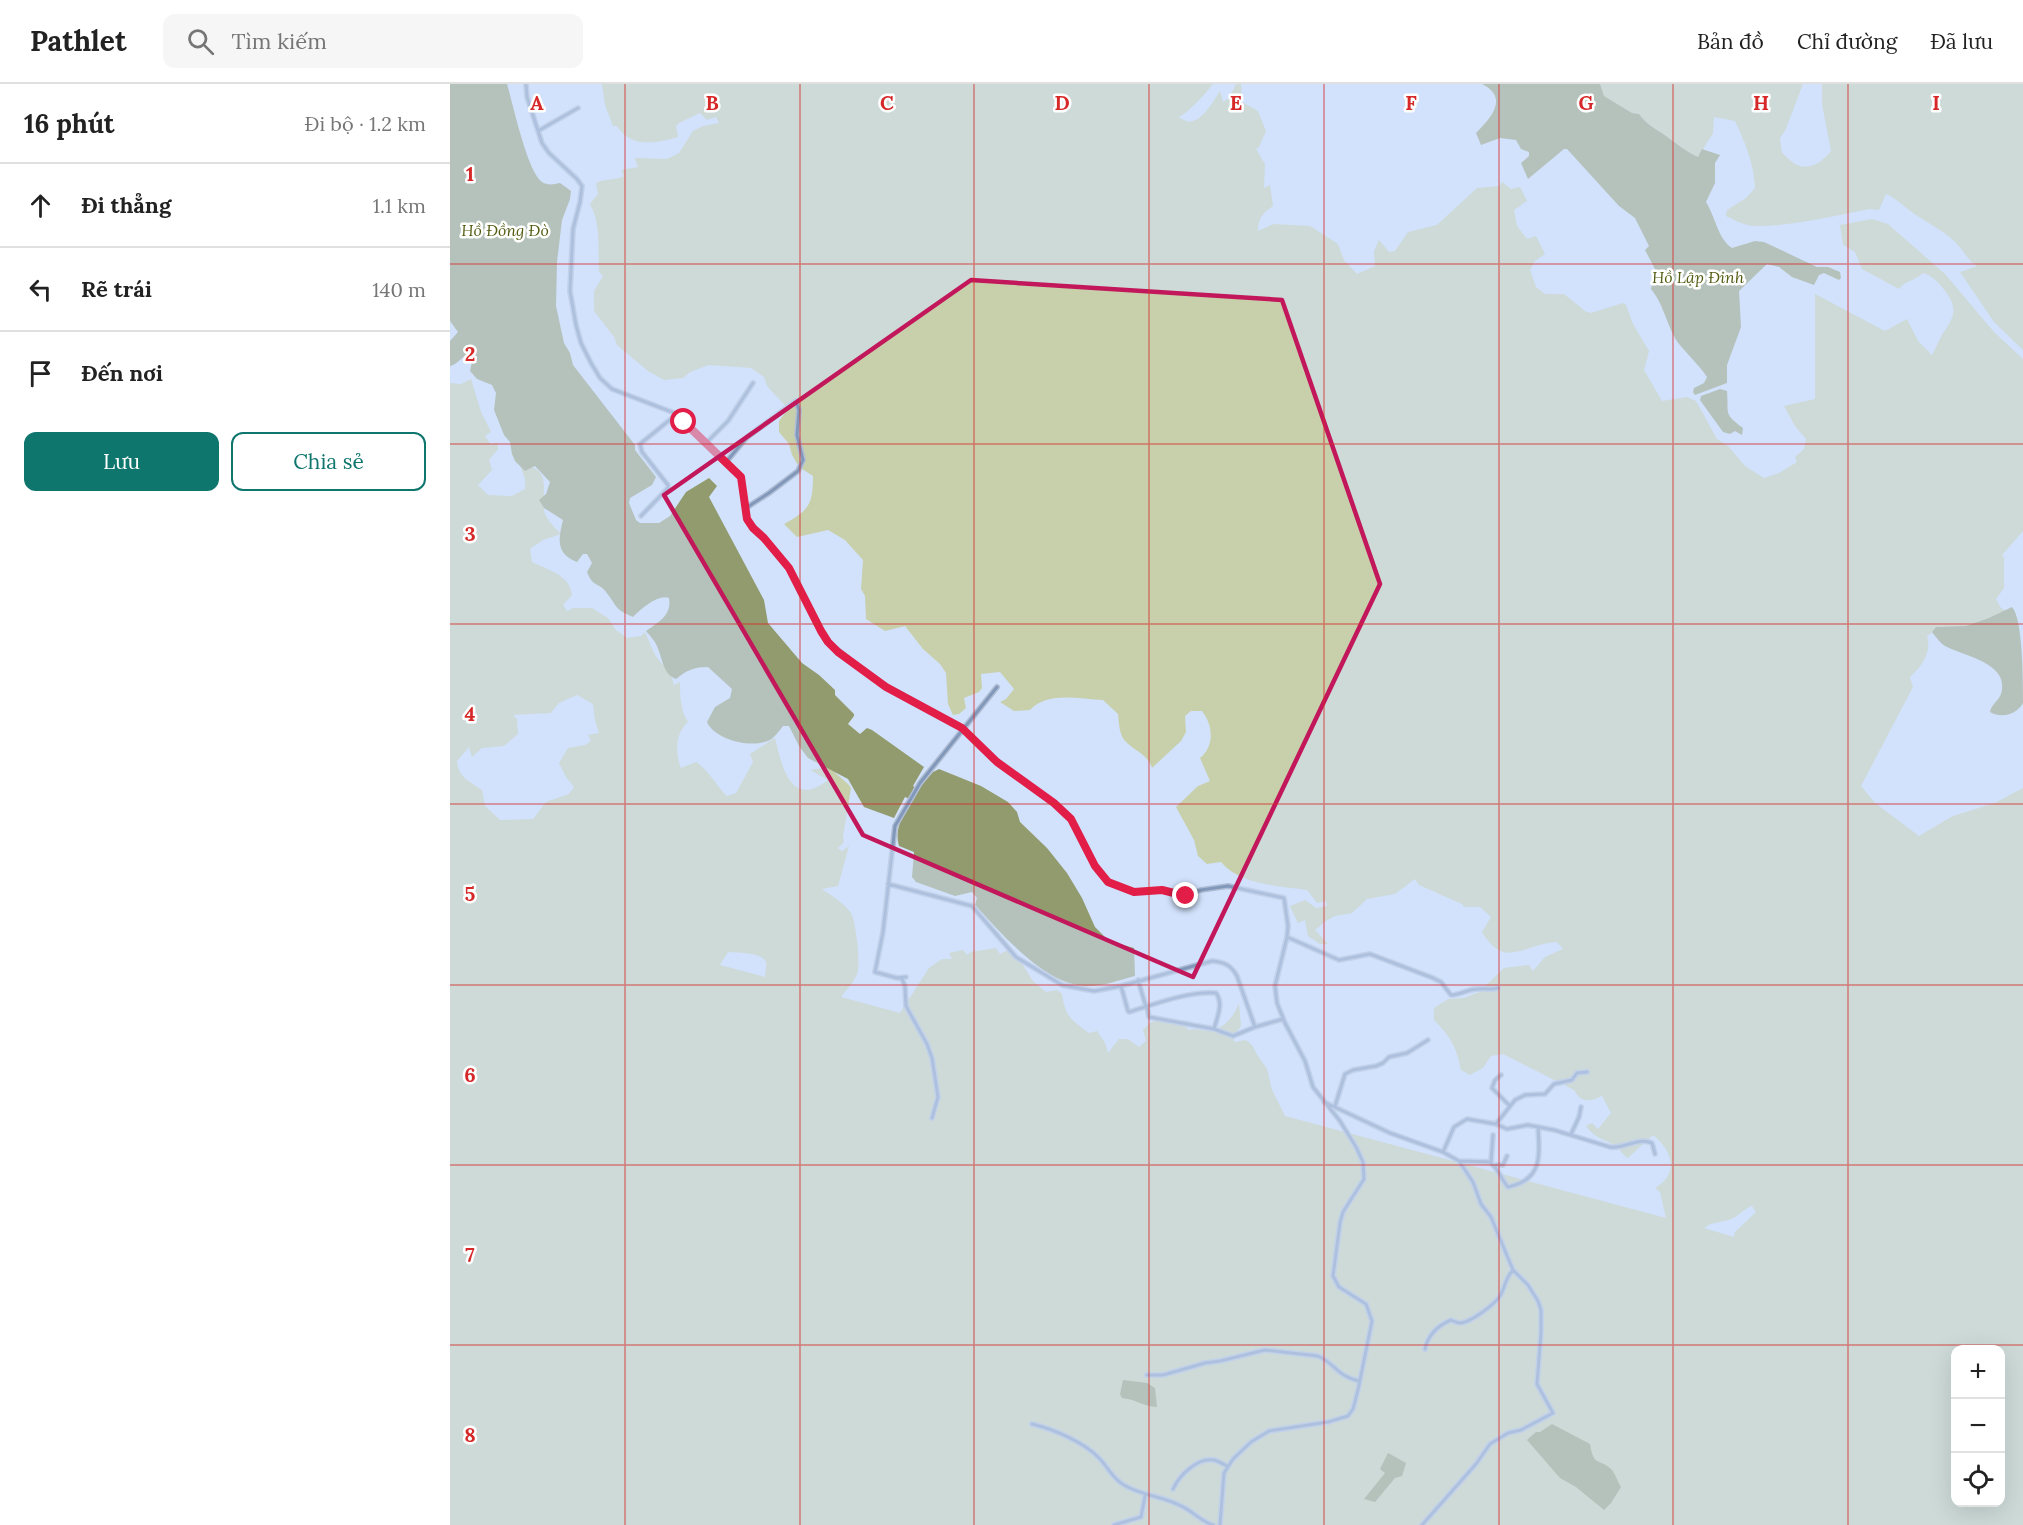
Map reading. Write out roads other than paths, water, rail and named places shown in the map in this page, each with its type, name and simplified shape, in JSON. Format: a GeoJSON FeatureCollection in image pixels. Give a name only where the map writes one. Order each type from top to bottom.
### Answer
{"type":"FeatureCollection","features":[{"type":"Feature","properties":{"kind":"street"},"geometry":{"type":"LineString","coordinates":[[526,84],[527,98],[538,131],[549,153],[577,178],[582,186],[573,229],[570,291],[579,334],[591,363],[600,378],[612,389],[677,414],[741,477],[747,519],[789,568],[828,642],[874,679],[962,728],[997,762],[1038,790],[1067,814],[1095,866],[1108,882],[1134,892],[1162,890],[1182,896],[1228,885],[1282,897],[1285,901],[1287,937],[1275,986],[1277,1003],[1305,1061],[1313,1087],[1344,1128],[1363,1162],[1364,1179],[1343,1212],[1340,1222],[1333,1276],[1339,1287],[1366,1304],[1372,1321],[1353,1409],[1348,1416],[1328,1422],[1269,1431],[1251,1442],[1227,1466],[1222,1484],[1221,1525]]}},
{"type":"Feature","properties":{"kind":"street"},"geometry":{"type":"LineString","coordinates":[[538,131],[578,108]]}},
{"type":"Feature","properties":{"kind":"street"},"geometry":{"type":"LineString","coordinates":[[706,443],[728,421],[753,383]]}},
{"type":"Feature","properties":{"kind":"street"},"geometry":{"type":"LineString","coordinates":[[727,461],[747,437],[796,401],[799,410],[797,435],[801,466],[769,494],[746,508]]}},
{"type":"Feature","properties":{"kind":"street"},"geometry":{"type":"LineString","coordinates":[[641,516],[668,488],[668,484],[642,452],[640,444],[677,414]]}},
{"type":"Feature","properties":{"kind":"street"},"geometry":{"type":"LineString","coordinates":[[933,1118],[938,1097],[932,1058],[906,1006],[904,978],[875,972],[883,932],[895,826],[920,783],[997,687]]}},
{"type":"Feature","properties":{"kind":"street"},"geometry":{"type":"LineString","coordinates":[[888,884],[972,906],[1016,957],[1055,982],[1094,991],[1121,986],[1212,961],[1224,963],[1232,968],[1237,976],[1255,1027]]}},
{"type":"Feature","properties":{"kind":"street"},"geometry":{"type":"LineString","coordinates":[[1287,937],[1339,960],[1366,954],[1379,956],[1441,982],[1451,995],[1475,989],[1498,988]]}},
{"type":"Feature","properties":{"kind":"street"},"geometry":{"type":"LineString","coordinates":[[1138,980],[1149,1017],[1214,1029],[1233,1036],[1283,1019]]}},
{"type":"Feature","properties":{"kind":"street"},"geometry":{"type":"LineString","coordinates":[[1121,986],[1128,1011],[1202,993],[1216,993],[1219,996],[1220,1007],[1214,1029]]}},
{"type":"Feature","properties":{"kind":"street"},"geometry":{"type":"LineString","coordinates":[[1335,1106],[1345,1074],[1349,1071],[1383,1064],[1389,1057],[1407,1053],[1428,1040]]}},
{"type":"Feature","properties":{"kind":"street"},"geometry":{"type":"LineString","coordinates":[[1496,1124],[1520,1096],[1545,1094],[1554,1084],[1572,1080],[1577,1073],[1587,1072]]}},
{"type":"Feature","properties":{"kind":"street"},"geometry":{"type":"LineString","coordinates":[[1501,1075],[1495,1080],[1492,1088],[1510,1106]]}},
{"type":"Feature","properties":{"kind":"street"},"geometry":{"type":"LineString","coordinates":[[1323,1101],[1390,1133],[1443,1152],[1459,1161],[1473,1182],[1481,1204],[1491,1217],[1513,1270],[1528,1285],[1541,1310],[1537,1384],[1553,1413],[1521,1430],[1508,1433],[1490,1444],[1476,1464],[1422,1525]]}},
{"type":"Feature","properties":{"kind":"street"},"geometry":{"type":"LineString","coordinates":[[1571,1134],[1580,1117],[1581,1107]]}},
{"type":"Feature","properties":{"kind":"street"},"geometry":{"type":"LineString","coordinates":[[1443,1152],[1454,1127],[1464,1120],[1496,1124],[1507,1129],[1528,1125],[1571,1134],[1611,1148],[1646,1140],[1652,1143],[1655,1154]]}},
{"type":"Feature","properties":{"kind":"street"},"geometry":{"type":"LineString","coordinates":[[1459,1161],[1489,1162],[1494,1165],[1508,1187],[1531,1178],[1537,1164],[1538,1127]]}},
{"type":"Feature","properties":{"kind":"street"},"geometry":{"type":"LineString","coordinates":[[1489,1162],[1493,1135]]}},
{"type":"Feature","properties":{"kind":"street"},"geometry":{"type":"LineString","coordinates":[[1494,1165],[1503,1165],[1507,1156]]}},
{"type":"Feature","properties":{"kind":"street"},"geometry":{"type":"LineString","coordinates":[[1425,1349],[1430,1335],[1440,1326],[1450,1320],[1462,1323],[1496,1302],[1502,1293],[1506,1278],[1513,1270]]}},
{"type":"Feature","properties":{"kind":"street"},"geometry":{"type":"LineString","coordinates":[[1147,1375],[1163,1375],[1264,1350],[1318,1356],[1325,1359],[1344,1377],[1359,1381]]}},
{"type":"Feature","properties":{"kind":"street"},"geometry":{"type":"LineString","coordinates":[[1032,1424],[1057,1432],[1094,1454],[1118,1481],[1145,1496],[1181,1505],[1198,1519],[1213,1525]]}},
{"type":"Feature","properties":{"kind":"street"},"geometry":{"type":"LineString","coordinates":[[1173,1489],[1185,1473],[1202,1461],[1215,1460],[1227,1466]]}},
{"type":"Feature","properties":{"kind":"street"},"geometry":{"type":"LineString","coordinates":[[1114,1525],[1141,1517],[1145,1496]]}},
{"type":"Feature","properties":{"kind":"water","name":"Hồ Đồng Đò"},"geometry":{"type":"Polygon","coordinates":[[[450,84],[507,84],[526,151],[536,175],[544,183],[560,183],[571,191],[562,220],[557,262],[556,306],[564,343],[573,365],[635,445],[635,450],[656,477],[652,485],[630,498],[629,503],[636,520],[640,523],[659,523],[670,516],[686,492],[709,478],[717,486],[709,497],[764,600],[768,623],[802,663],[835,690],[835,695],[854,714],[848,724],[860,734],[867,728],[872,730],[924,767],[913,786],[918,789],[933,772],[939,769],[981,786],[1008,802],[1017,812],[1020,822],[1047,848],[1067,873],[1082,898],[1095,927],[1109,941],[1134,948],[1135,976],[1098,985],[1085,986],[1070,983],[1039,967],[1010,942],[975,905],[977,898],[972,892],[955,896],[916,882],[912,877],[914,852],[899,846],[898,839],[900,822],[912,800],[905,797],[894,818],[864,807],[848,779],[808,758],[789,726],[783,726],[770,740],[754,744],[735,741],[718,734],[707,722],[715,707],[730,698],[732,689],[708,667],[691,670],[676,679],[672,677],[664,666],[656,644],[646,631],[666,614],[669,609],[669,598],[655,600],[633,617],[619,610],[603,589],[594,583],[587,572],[592,563],[587,554],[583,554],[577,562],[565,555],[560,546],[563,520],[544,508],[539,500],[546,494],[550,482],[535,466],[525,471],[515,461],[510,442],[504,435],[494,410],[496,393],[492,385],[477,379],[470,371],[473,357],[470,354],[450,366],[450,341],[458,332],[450,321],[450,84]]]}},
{"type":"Feature","properties":{"kind":"water","name":"Hồ Lập Đinh"},"geometry":{"type":"Polygon","coordinates":[[[1482,84],[1600,84],[1604,96],[1632,113],[1639,114],[1648,124],[1689,152],[1698,157],[1702,149],[1720,155],[1715,163],[1715,183],[1706,202],[1727,244],[1732,248],[1755,241],[1764,242],[1817,267],[1828,267],[1840,272],[1841,278],[1839,280],[1824,273],[1819,275],[1814,285],[1792,277],[1779,267],[1767,264],[1739,291],[1741,327],[1727,365],[1727,383],[1695,395],[1694,388],[1704,383],[1707,377],[1675,338],[1660,303],[1651,289],[1655,269],[1645,250],[1649,246],[1635,218],[1619,206],[1567,149],[1564,149],[1528,179],[1521,163],[1529,156],[1529,152],[1521,149],[1516,140],[1500,138],[1481,145],[1476,133],[1491,115],[1496,102],[1495,96],[1482,84]]]}},
{"type":"Feature","properties":{"kind":"water"},"geometry":{"type":"Polygon","coordinates":[[[1720,389],[1727,391],[1728,413],[1743,428],[1742,435],[1735,431],[1730,434],[1723,432],[1700,400],[1701,396],[1720,389]]]}},
{"type":"Feature","properties":{"kind":"water"},"geometry":{"type":"Polygon","coordinates":[[[2012,607],[2016,613],[2020,637],[2023,703],[2013,713],[1999,715],[1990,712],[2002,692],[2001,679],[1997,672],[1981,661],[1945,646],[1932,632],[1936,627],[1966,626],[2012,607]]]}},
{"type":"Feature","properties":{"kind":"water"},"geometry":{"type":"Polygon","coordinates":[[[1123,1380],[1147,1383],[1155,1388],[1157,1407],[1122,1398],[1120,1394],[1123,1380]]]}},
{"type":"Feature","properties":{"kind":"water"},"geometry":{"type":"Polygon","coordinates":[[[1552,1424],[1590,1444],[1595,1459],[1607,1465],[1614,1473],[1621,1487],[1604,1510],[1576,1487],[1560,1478],[1527,1440],[1536,1432],[1552,1424]]]}},
{"type":"Feature","properties":{"kind":"water"},"geometry":{"type":"Polygon","coordinates":[[[1388,1453],[1406,1463],[1402,1476],[1395,1478],[1375,1502],[1364,1499],[1385,1473],[1380,1469],[1388,1453]]]}}]}
